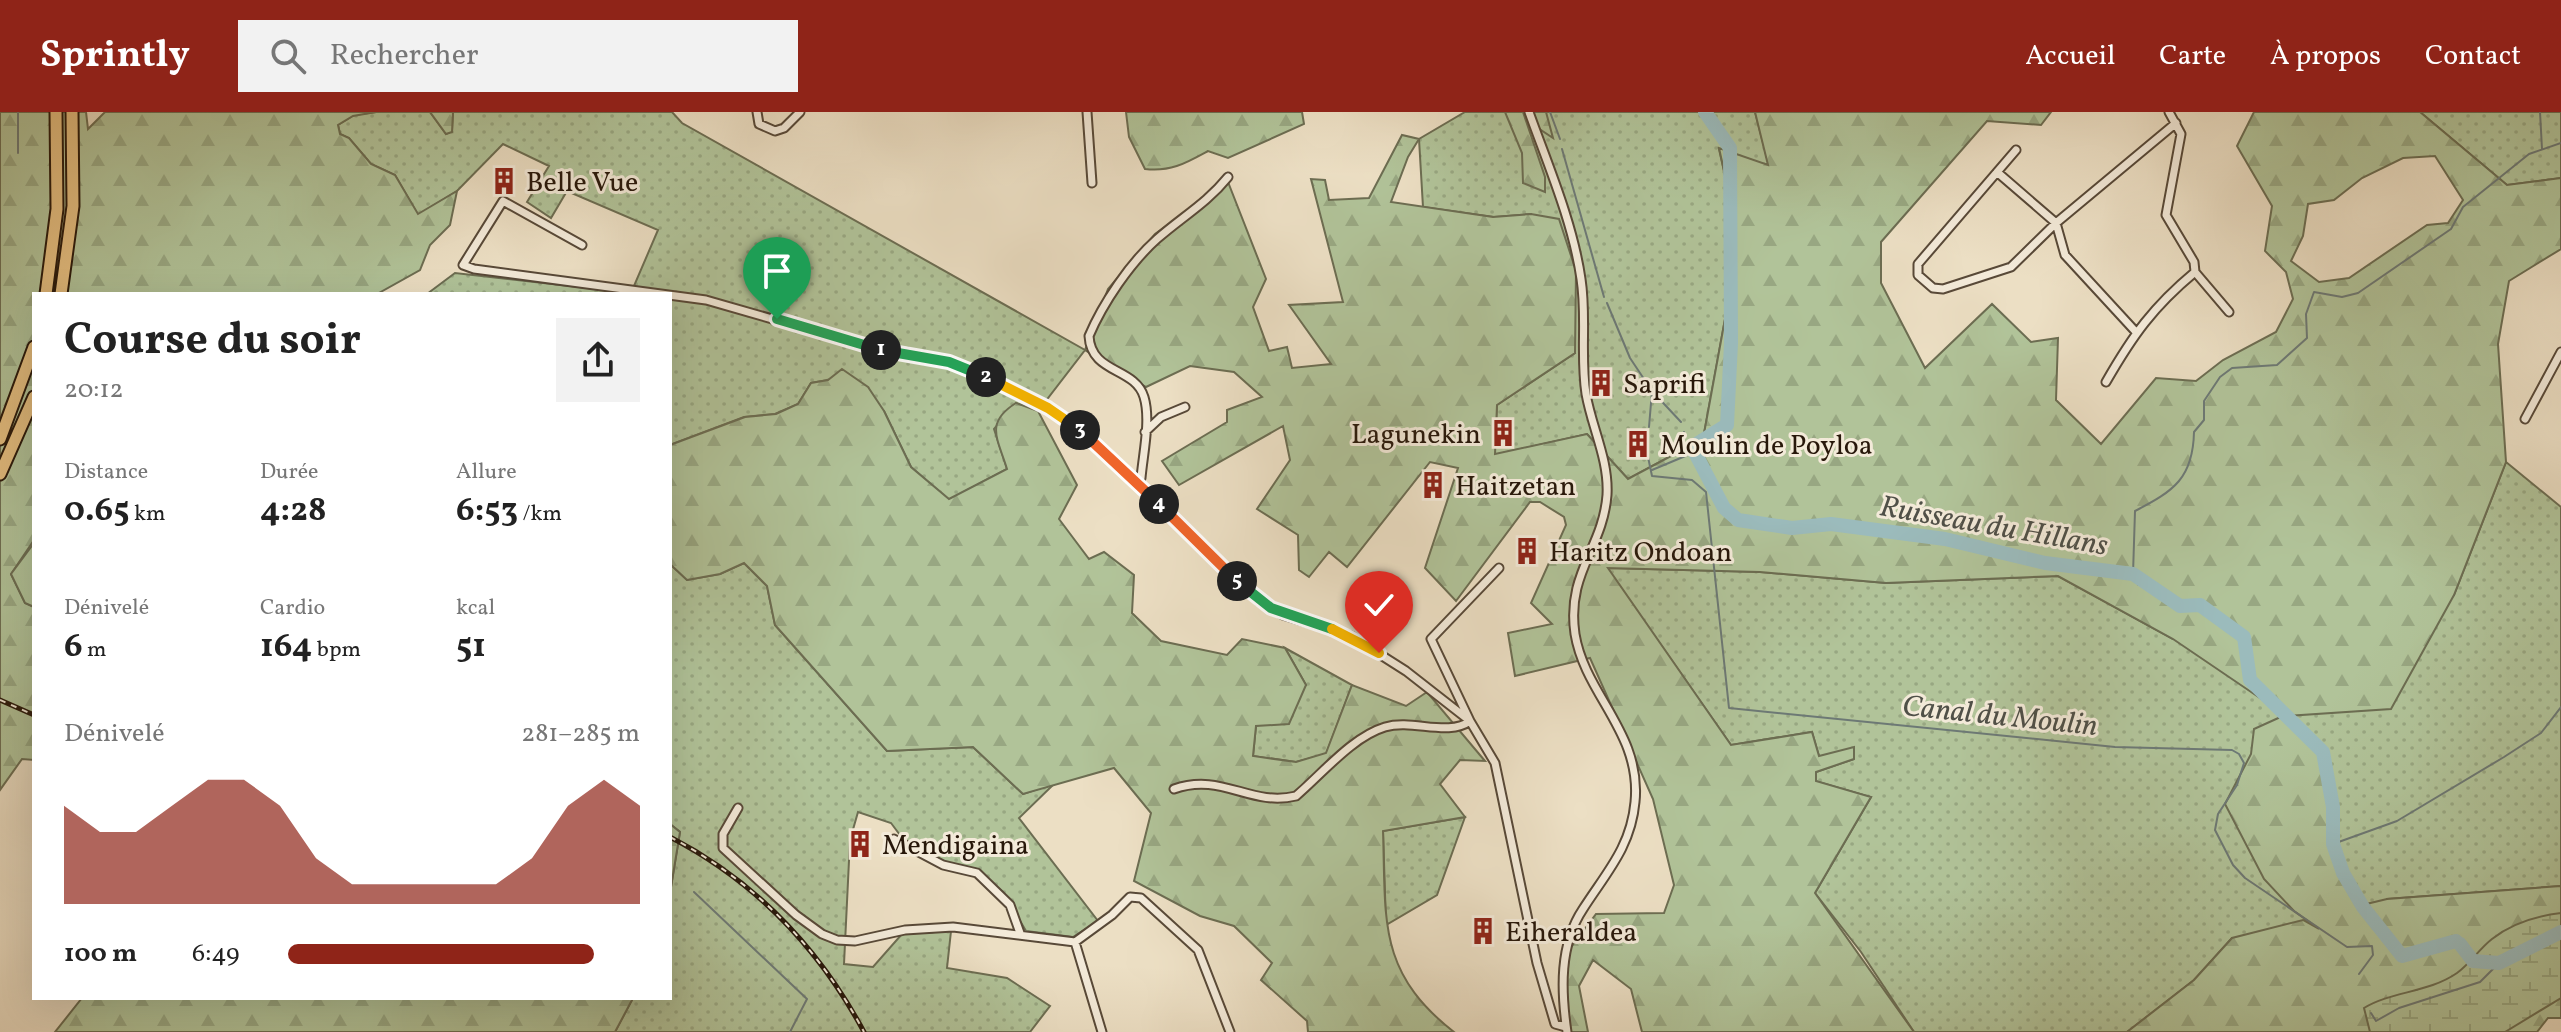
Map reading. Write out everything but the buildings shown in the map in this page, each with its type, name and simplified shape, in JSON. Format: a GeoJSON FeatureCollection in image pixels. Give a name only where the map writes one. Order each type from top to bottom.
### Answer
{"type":"FeatureCollection","features":[{"type":"Feature","properties":{"kind":"highway"},"geometry":{"type":"LineString","coordinates":[[46,292],[57,209],[56,112]]}},
{"type":"Feature","properties":{"kind":"highway"},"geometry":{"type":"LineString","coordinates":[[61,292],[74,184],[72,112]]}},
{"type":"Feature","properties":{"kind":"highway"},"geometry":{"type":"LineString","coordinates":[[0,439],[32,352]]}},
{"type":"Feature","properties":{"kind":"highway"},"geometry":{"type":"LineString","coordinates":[[0,474],[32,402]]}},
{"type":"Feature","properties":{"kind":"street"},"geometry":{"type":"LineString","coordinates":[[757,112],[759,124],[775,131],[784,128],[800,112]]}},
{"type":"Feature","properties":{"kind":"street"},"geometry":{"type":"LineString","coordinates":[[1087,112],[1092,183]]}},
{"type":"Feature","properties":{"kind":"street"},"geometry":{"type":"LineString","coordinates":[[1529,112],[1579,266],[1584,379],[1606,474],[1605,510],[1575,588],[1576,637],[1583,659],[1630,751],[1636,790],[1632,826],[1622,853],[1582,910],[1567,944],[1563,982],[1566,1030]]}},
{"type":"Feature","properties":{"kind":"street"},"geometry":{"type":"LineString","coordinates":[[2169,112],[2176,123],[2180,143],[2166,215],[2194,262],[2195,272],[2229,312]]}},
{"type":"Feature","properties":{"kind":"street"},"geometry":{"type":"LineString","coordinates":[[2016,150],[1918,264],[1918,275],[1937,289],[2003,272],[2056,223],[2176,123]]}},
{"type":"Feature","properties":{"kind":"street"},"geometry":{"type":"LineString","coordinates":[[1997,172],[2056,223],[2065,255],[2135,331]]}},
{"type":"Feature","properties":{"kind":"street"},"geometry":{"type":"LineString","coordinates":[[1137,482],[1141,478],[1145,432],[1143,394],[1136,385],[1097,361],[1089,336],[1125,277],[1150,246],[1206,203],[1228,177]]}},
{"type":"Feature","properties":{"kind":"street"},"geometry":{"type":"LineString","coordinates":[[582,245],[503,201],[463,265],[646,292]]}},
{"type":"Feature","properties":{"kind":"street"},"geometry":{"type":"LineString","coordinates":[[2106,382],[2135,331],[2162,300],[2195,272]]}},
{"type":"Feature","properties":{"kind":"street"},"geometry":{"type":"LineString","coordinates":[[672,295],[706,300],[884,351],[949,362],[1023,394],[1063,417],[1137,482],[1259,601],[1283,615],[1351,636],[1406,671],[1470,721]]}},
{"type":"Feature","properties":{"kind":"street"},"geometry":{"type":"LineString","coordinates":[[2525,419],[2561,352]]}},
{"type":"Feature","properties":{"kind":"street"},"geometry":{"type":"LineString","coordinates":[[1145,432],[1161,417],[1185,407]]}},
{"type":"Feature","properties":{"kind":"street"},"geometry":{"type":"LineString","coordinates":[[1499,568],[1431,639],[1470,721],[1495,763],[1537,963],[1555,1024],[1566,1030]]}},
{"type":"Feature","properties":{"kind":"street"},"geometry":{"type":"LineString","coordinates":[[1174,789],[1206,782],[1260,797],[1296,796],[1364,737],[1383,728],[1419,723],[1437,728],[1463,726],[1470,721]]}},
{"type":"Feature","properties":{"kind":"street"},"geometry":{"type":"LineString","coordinates":[[738,808],[723,834],[723,848],[796,915],[822,934],[855,941],[905,930],[953,927],[1020,933],[1062,943],[1075,942],[1112,915],[1130,897],[1141,898],[1198,950],[1230,1032]]}},
{"type":"Feature","properties":{"kind":"street"},"geometry":{"type":"LineString","coordinates":[[894,839],[943,865],[977,873],[1010,905],[1020,933]]}},
{"type":"Feature","properties":{"kind":"street"},"geometry":{"type":"LineString","coordinates":[[1075,942],[1102,1032]]}},
{"type":"Feature","properties":{"kind":"green space"},"geometry":{"type":"Polygon","coordinates":[[[0,112],[86,112],[88,129],[105,112],[376,112],[353,116],[338,125],[340,134],[349,138],[371,164],[395,175],[418,214],[457,191],[450,225],[430,245],[420,270],[381,292],[32,292],[32,543],[11,574],[25,603],[32,606],[32,760],[22,759],[0,790],[0,112]]]}},
{"type":"Feature","properties":{"kind":"green space"},"geometry":{"type":"Polygon","coordinates":[[[430,112],[446,134],[452,131],[453,112],[672,112],[682,123],[1085,350],[1038,411],[1016,403],[994,429],[1007,469],[949,500],[911,467],[884,411],[828,380],[811,383],[798,404],[775,414],[744,417],[672,444],[672,292],[631,292],[658,230],[567,191],[551,218],[527,202],[549,166],[503,144],[457,191],[418,215],[395,175],[371,164],[349,138],[340,134],[338,125],[354,115],[430,112]]]}},
{"type":"Feature","properties":{"kind":"green space"},"geometry":{"type":"Polygon","coordinates":[[[430,112],[453,112],[452,132],[446,134],[430,112]]]}},
{"type":"Feature","properties":{"kind":"green space"},"geometry":{"type":"Polygon","coordinates":[[[1126,112],[1302,112],[1304,124],[1228,158],[1208,151],[1171,168],[1154,170],[1145,169],[1129,137],[1126,112]]]}},
{"type":"Feature","properties":{"kind":"green space"},"geometry":{"type":"Polygon","coordinates":[[[1465,112],[1755,112],[1769,166],[1719,149],[1732,207],[1732,281],[1703,439],[1628,479],[1587,434],[1494,455],[1497,405],[1575,353],[1531,214],[1494,217],[1423,207],[1419,139],[1465,112]]]}},
{"type":"Feature","properties":{"kind":"green space"},"geometry":{"type":"Polygon","coordinates":[[[1505,112],[1523,112],[1545,177],[1545,192],[1523,183],[1522,153],[1505,112]]]}},
{"type":"Feature","properties":{"kind":"green space"},"geometry":{"type":"Polygon","coordinates":[[[1532,112],[1546,112],[1553,138],[1538,128],[1532,112]]]}},
{"type":"Feature","properties":{"kind":"green space"},"geometry":{"type":"Polygon","coordinates":[[[1755,112],[2051,112],[2041,125],[1987,121],[1881,242],[1881,283],[1925,368],[1992,304],[2031,342],[2058,338],[2056,400],[2101,444],[2156,378],[2196,381],[2223,360],[2276,332],[2293,299],[2286,272],[2265,251],[2272,206],[2237,146],[2254,112],[2420,112],[2507,185],[2561,178],[2561,249],[2509,281],[2498,344],[2506,462],[2454,595],[2391,709],[2287,716],[2323,752],[2333,807],[2333,844],[2343,873],[2366,904],[2387,899],[2561,886],[2561,1018],[2548,1018],[2537,1032],[2127,1032],[2194,980],[2232,938],[2303,920],[2319,929],[2294,911],[2264,879],[2225,804],[2251,754],[2254,729],[2285,715],[2173,639],[2058,576],[1886,583],[1760,572],[1608,568],[1731,745],[1812,732],[1819,756],[1854,747],[1854,759],[1816,772],[1816,781],[1871,797],[1815,893],[1914,1032],[1642,1032],[1631,989],[1593,960],[1579,986],[1588,1032],[1567,1032],[1566,954],[1596,914],[1664,913],[1674,885],[1653,799],[1590,658],[1515,676],[1508,633],[1552,624],[1531,603],[1566,525],[1564,517],[1540,502],[1530,502],[1456,601],[1425,568],[1458,468],[1430,462],[1347,567],[1329,552],[1309,577],[1299,570],[1298,535],[1257,509],[1290,460],[1283,426],[1179,485],[1162,461],[1227,422],[1227,410],[1262,397],[1234,372],[1190,366],[1146,387],[1085,350],[1108,289],[1155,234],[1228,182],[1266,279],[1253,307],[1269,351],[1287,347],[1292,368],[1331,364],[1289,305],[1343,302],[1311,179],[1325,180],[1329,200],[1369,198],[1402,135],[1419,139],[1408,157],[1391,202],[1493,217],[1531,214],[1559,219],[1576,271],[1575,353],[1497,405],[1495,454],[1587,434],[1628,479],[1703,439],[1732,281],[1732,207],[1719,148],[1768,165],[1755,112]],[[2435,156],[2403,158],[2362,178],[2334,200],[2308,204],[2303,236],[2291,261],[2319,282],[2349,278],[2427,225],[2448,223],[2463,200],[2435,156]]]}},
{"type":"Feature","properties":{"kind":"green space"},"geometry":{"type":"Polygon","coordinates":[[[2420,112],[2561,112],[2561,178],[2507,185],[2420,112]]]}},
{"type":"Feature","properties":{"kind":"green space"},"geometry":{"type":"Polygon","coordinates":[[[455,273],[622,292],[430,292],[455,273]]]}},
{"type":"Feature","properties":{"kind":"green space"},"geometry":{"type":"Polygon","coordinates":[[[842,369],[868,387],[884,411],[911,467],[949,499],[1007,469],[996,432],[1006,410],[1016,403],[1038,411],[1077,485],[1059,519],[1089,559],[1104,552],[1134,575],[1132,613],[1161,641],[1227,655],[1242,639],[1285,648],[1306,685],[1289,724],[1256,726],[1253,756],[1296,762],[1326,753],[1352,685],[1406,706],[1427,692],[1485,761],[1460,760],[1440,784],[1465,817],[1383,831],[1386,918],[1398,966],[1411,988],[1429,1010],[1454,1032],[1308,1032],[1307,1021],[1261,980],[1272,963],[1234,926],[1200,916],[1134,881],[1151,813],[1114,768],[1023,794],[973,747],[887,751],[775,625],[767,586],[744,563],[720,574],[687,580],[672,566],[672,444],[745,417],[776,414],[798,404],[811,383],[828,380],[842,369]]]}},
{"type":"Feature","properties":{"kind":"green space"},"geometry":{"type":"Polygon","coordinates":[[[2506,462],[2561,507],[2561,886],[2387,899],[2385,947],[2232,938],[2194,980],[2127,1032],[1914,1032],[1861,952],[1815,893],[1871,797],[1815,781],[1816,772],[1854,759],[1819,756],[1812,732],[1731,745],[1607,568],[1760,572],[1886,583],[2058,576],[2173,639],[2454,595],[2506,462]]]}},
{"type":"Feature","properties":{"kind":"green space"},"geometry":{"type":"Polygon","coordinates":[[[32,546],[32,606],[25,603],[11,574],[32,546]]]}},
{"type":"Feature","properties":{"kind":"green space"},"geometry":{"type":"Polygon","coordinates":[[[744,563],[767,586],[775,625],[887,751],[973,747],[1023,794],[1055,783],[1019,818],[1098,921],[1073,937],[1026,931],[1003,892],[978,872],[940,860],[903,839],[891,823],[858,812],[850,840],[844,964],[873,967],[902,934],[951,931],[947,968],[1007,978],[1050,1006],[1030,1032],[615,1032],[632,1000],[672,1000],[672,881],[680,832],[672,826],[672,566],[687,580],[720,574],[744,563]]]}},
{"type":"Feature","properties":{"kind":"green space"},"geometry":{"type":"Polygon","coordinates":[[[1285,648],[1352,685],[1326,754],[1296,762],[1253,756],[1256,726],[1306,685],[1285,648]]]}},
{"type":"Feature","properties":{"kind":"green space"},"geometry":{"type":"Polygon","coordinates":[[[1465,817],[1437,895],[1386,925],[1383,831],[1465,817]]]}},
{"type":"Feature","properties":{"kind":"green space"},"geometry":{"type":"Polygon","coordinates":[[[672,826],[680,832],[672,881],[672,826]]]}},
{"type":"Feature","properties":{"kind":"green space"},"geometry":{"type":"Polygon","coordinates":[[[2561,913],[2561,998],[2505,1032],[2370,1032],[2364,1008],[2446,980],[2500,933],[2533,918],[2561,913]]]}},
{"type":"Feature","properties":{"kind":"green space"},"geometry":{"type":"Polygon","coordinates":[[[80,1000],[632,1000],[615,1032],[55,1032],[80,1000]]]}},
{"type":"Feature","properties":{"kind":"waterway"},"geometry":{"type":"LineString","coordinates":[[18,112],[18,153]]}},
{"type":"Feature","properties":{"kind":"waterway","name":"Canal du Moulin"},"geometry":{"type":"LineString","coordinates":[[1550,112],[1560,139]]}},
{"type":"Feature","properties":{"kind":"waterway","name":"Ruisseau du Hillans"},"geometry":{"type":"LineString","coordinates":[[1705,112],[1730,148],[1731,343],[1727,425],[1692,447],[1724,508],[1738,520],[1792,528],[1831,524],[1945,539],[2045,563],[2133,574],[2180,606],[2200,605],[2244,637],[2250,680],[2323,752],[2333,807],[2333,844],[2343,873],[2363,907],[2402,956],[2456,941]]}},
{"type":"Feature","properties":{"kind":"waterway"},"geometry":{"type":"LineString","coordinates":[[2540,112],[2542,149]]}},
{"type":"Feature","properties":{"kind":"waterway"},"geometry":{"type":"LineString","coordinates":[[2133,574],[2135,511],[2161,497],[2185,472],[2193,448],[2194,432],[2204,420],[2204,401],[2220,377],[2232,368],[2277,365],[2307,338],[2306,314],[2314,292],[2342,297],[2358,293],[2451,229],[2463,207],[2529,154],[2561,143]]}},
{"type":"Feature","properties":{"kind":"waterway","name":"Canal du Moulin"},"geometry":{"type":"LineString","coordinates":[[1562,149],[1604,297]]}},
{"type":"Feature","properties":{"kind":"waterway","name":"Canal du Moulin"},"geometry":{"type":"LineString","coordinates":[[1607,303],[1630,358],[1652,391],[1649,427]]}},
{"type":"Feature","properties":{"kind":"waterway"},"geometry":{"type":"LineString","coordinates":[[1652,391],[1681,422]]}},
{"type":"Feature","properties":{"kind":"waterway"},"geometry":{"type":"LineString","coordinates":[[1684,432],[1683,443],[1692,447]]}},
{"type":"Feature","properties":{"kind":"waterway"},"geometry":{"type":"LineString","coordinates":[[1652,470],[1695,452]]}},
{"type":"Feature","properties":{"kind":"waterway","name":"Canal du Moulin"},"geometry":{"type":"LineString","coordinates":[[1648,457],[1652,476],[1692,480],[1706,492],[1729,708],[2115,747],[2232,750],[2239,754],[2244,763],[2237,785],[2218,814],[2215,830],[2233,865],[2245,878],[2347,947],[2372,946],[2373,955],[2359,974]]}},
{"type":"Feature","properties":{"kind":"waterway"},"geometry":{"type":"LineString","coordinates":[[2333,844],[2397,821],[2504,757],[2541,733],[2561,707]]}},
{"type":"Feature","properties":{"kind":"waterway"},"geometry":{"type":"LineString","coordinates":[[694,892],[807,999],[790,1032]]}},
{"type":"Feature","properties":{"kind":"waterway"},"geometry":{"type":"LineString","coordinates":[[2460,944],[2473,961],[2499,963],[2561,932]]}},
{"type":"Feature","properties":{"kind":"waterway","name":"Canal du Moulin"},"geometry":{"type":"LineString","coordinates":[[2371,1013],[2376,1021],[2399,1008],[2480,982],[2499,963]]}},
{"type":"Feature","properties":{"kind":"railway"},"geometry":{"type":"LineString","coordinates":[[0,700],[32,714]]}},
{"type":"Feature","properties":{"kind":"railway"},"geometry":{"type":"LineString","coordinates":[[672,838],[730,874],[782,920],[827,972],[864,1032]]}},
{"type":"Feature","properties":{"kind":"place","name":"Belle Vue"},"geometry":{"type":"Point","coordinates":[504,181]}},
{"type":"Feature","properties":{"kind":"place","name":"Saprifi"},"geometry":{"type":"Point","coordinates":[1601,383]}},
{"type":"Feature","properties":{"kind":"place","name":"Lagunekin"},"geometry":{"type":"Point","coordinates":[1503,433]}},
{"type":"Feature","properties":{"kind":"place","name":"Moulin de Poyloa"},"geometry":{"type":"Point","coordinates":[1638,444]}},
{"type":"Feature","properties":{"kind":"place","name":"Haitzetan"},"geometry":{"type":"Point","coordinates":[1433,485]}},
{"type":"Feature","properties":{"kind":"place","name":"Haritz Ondoan"},"geometry":{"type":"Point","coordinates":[1527,551]}},
{"type":"Feature","properties":{"kind":"place","name":"Mendigaina"},"geometry":{"type":"Point","coordinates":[860,844]}},
{"type":"Feature","properties":{"kind":"place","name":"Eiheraldea"},"geometry":{"type":"Point","coordinates":[1483,931]}},
{"type":"Feature","properties":{"kind":"route"},"geometry":{"type":"LineString","coordinates":[[777,319],[884,351],[949,362],[1023,394],[1063,417],[1108,454],[1259,601],[1283,615],[1351,636],[1379,653]]}}]}
